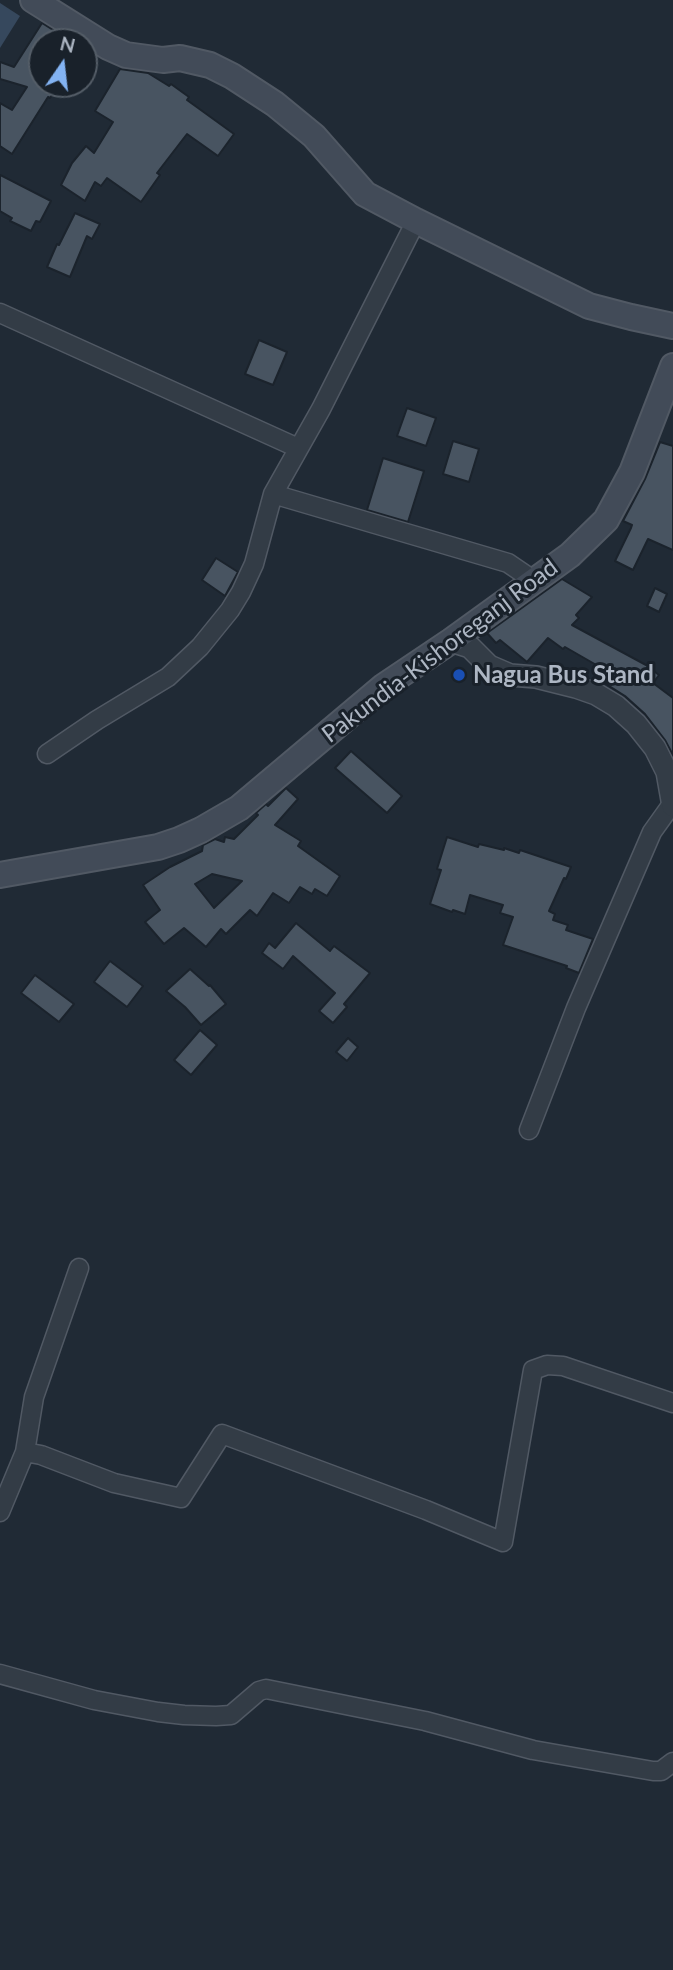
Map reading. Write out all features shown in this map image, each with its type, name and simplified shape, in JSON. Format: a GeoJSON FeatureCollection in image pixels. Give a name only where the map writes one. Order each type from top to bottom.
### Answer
{"type":"FeatureCollection","features":[{"type":"Feature","properties":{"kind":"main road"},"geometry":{"type":"LineString","coordinates":[[33,0],[125,55],[163,60],[180,58],[210,65],[232,76],[275,104],[314,136],[365,194],[416,221],[589,306],[673,326]]}},
{"type":"Feature","properties":{"kind":"main road","name":"Pakundia-Kishoreganj Road"},"geometry":{"type":"LineString","coordinates":[[0,875],[158,847],[179,841],[239,808],[384,686],[570,555],[606,520],[632,472],[673,366]]}},
{"type":"Feature","properties":{"kind":"street"},"geometry":{"type":"LineString","coordinates":[[47,754],[168,677],[200,648],[235,601],[254,564],[273,494],[321,409],[416,221]]}},
{"type":"Feature","properties":{"kind":"street"},"geometry":{"type":"LineString","coordinates":[[0,313],[298,448]]}},
{"type":"Feature","properties":{"kind":"street"},"geometry":{"type":"LineString","coordinates":[[273,494],[508,564],[533,580]]}},
{"type":"Feature","properties":{"kind":"street"},"geometry":{"type":"LineString","coordinates":[[452,640],[470,648],[489,666],[510,675],[536,677],[576,687],[596,694],[616,706],[636,724],[655,748],[667,772],[673,805],[652,832],[576,1008],[529,1130]]}},
{"type":"Feature","properties":{"kind":"street"},"geometry":{"type":"LineString","coordinates":[[0,1512],[25,1452],[34,1397],[79,1268]]}},
{"type":"Feature","properties":{"kind":"street"},"geometry":{"type":"LineString","coordinates":[[25,1452],[41,1455],[114,1483],[181,1498],[222,1434],[426,1510],[503,1542],[533,1370],[547,1365],[562,1366],[673,1403]]}},
{"type":"Feature","properties":{"kind":"street"},"geometry":{"type":"LineString","coordinates":[[0,1674],[94,1700],[184,1715],[230,1715],[259,1691],[273,1690],[425,1721],[533,1749],[653,1771],[661,1771],[673,1762]]}},
{"type":"Feature","properties":{"kind":"water"},"geometry":{"type":"Polygon","coordinates":[[[0,3],[20,16],[0,48],[0,3]]]}},
{"type":"Feature","properties":{"kind":"building"},"geometry":{"type":"Polygon","coordinates":[[[28,45],[28,98],[47,98],[12,154],[0,146],[0,103],[12,110],[27,87],[0,79],[0,62],[14,67],[28,45]]]}},
{"type":"Feature","properties":{"kind":"building"},"geometry":{"type":"Polygon","coordinates":[[[120,69],[148,73],[169,86],[171,84],[189,97],[187,100],[234,134],[218,156],[187,134],[157,173],[160,175],[141,202],[107,178],[101,186],[95,182],[85,201],[61,185],[72,163],[86,146],[94,153],[113,122],[95,111],[120,69]]]}},
{"type":"Feature","properties":{"kind":"building"},"geometry":{"type":"Polygon","coordinates":[[[0,175],[51,201],[40,222],[36,221],[31,231],[10,221],[12,218],[0,211],[0,175]]]}},
{"type":"Feature","properties":{"kind":"building"},"geometry":{"type":"Polygon","coordinates":[[[75,213],[100,224],[92,239],[87,236],[70,277],[47,267],[75,213]]]}},
{"type":"Feature","properties":{"kind":"building"},"geometry":{"type":"Polygon","coordinates":[[[259,340],[287,352],[273,385],[245,374],[259,340]]]}},
{"type":"Feature","properties":{"kind":"building"},"geometry":{"type":"Polygon","coordinates":[[[407,408],[436,418],[426,446],[397,436],[407,408]]]}},
{"type":"Feature","properties":{"kind":"building"},"geometry":{"type":"Polygon","coordinates":[[[453,441],[479,449],[469,482],[443,474],[453,441]]]}},
{"type":"Feature","properties":{"kind":"building"},"geometry":{"type":"Polygon","coordinates":[[[660,442],[673,446],[673,550],[648,539],[633,570],[615,561],[632,525],[623,521],[645,479],[660,442]]]}},
{"type":"Feature","properties":{"kind":"building"},"geometry":{"type":"Polygon","coordinates":[[[383,458],[424,471],[408,522],[367,510],[383,458]]]}},
{"type":"Feature","properties":{"kind":"building"},"geometry":{"type":"Polygon","coordinates":[[[216,558],[238,572],[225,596],[202,580],[216,558]]]}},
{"type":"Feature","properties":{"kind":"building"},"geometry":{"type":"Polygon","coordinates":[[[562,579],[592,597],[576,615],[579,618],[572,625],[646,665],[659,675],[653,683],[673,698],[673,755],[645,714],[606,684],[612,674],[565,647],[563,649],[548,638],[527,662],[500,640],[496,643],[487,633],[562,579]]]}},
{"type":"Feature","properties":{"kind":"building"},"geometry":{"type":"Polygon","coordinates":[[[655,588],[667,594],[659,612],[647,606],[655,588]]]}},
{"type":"Feature","properties":{"kind":"building"},"geometry":{"type":"Polygon","coordinates":[[[351,751],[402,796],[387,813],[335,768],[351,751]]]}},
{"type":"Feature","properties":{"kind":"building"},"geometry":{"type":"Polygon","coordinates":[[[286,788],[298,799],[275,825],[301,841],[298,846],[340,876],[327,896],[315,889],[312,894],[300,887],[289,903],[273,893],[257,916],[250,910],[226,934],[221,929],[206,947],[184,928],[164,944],[145,922],[160,910],[143,885],[170,867],[202,851],[203,845],[215,839],[224,842],[225,837],[234,839],[258,815],[256,813],[266,804],[268,806],[286,788]],[[212,874],[195,884],[214,908],[242,881],[212,874]]]}},
{"type":"Feature","properties":{"kind":"building"},"geometry":{"type":"Polygon","coordinates":[[[447,837],[478,847],[479,844],[519,853],[520,850],[571,867],[549,911],[555,914],[553,920],[568,925],[566,930],[593,939],[579,973],[566,968],[567,966],[503,945],[513,917],[500,913],[503,905],[470,895],[465,914],[430,904],[441,870],[437,869],[447,837]]]}},
{"type":"Feature","properties":{"kind":"building"},"geometry":{"type":"Polygon","coordinates":[[[296,923],[330,951],[334,946],[370,973],[344,1004],[347,1007],[333,1023],[319,1011],[335,993],[293,956],[283,969],[262,953],[269,943],[275,948],[296,923]]]}},
{"type":"Feature","properties":{"kind":"building"},"geometry":{"type":"Polygon","coordinates":[[[110,961],[143,986],[127,1007],[94,982],[110,961]]]}},
{"type":"Feature","properties":{"kind":"building"},"geometry":{"type":"Polygon","coordinates":[[[190,969],[210,985],[226,1004],[201,1025],[166,991],[190,969]]]}},
{"type":"Feature","properties":{"kind":"building"},"geometry":{"type":"Polygon","coordinates":[[[35,975],[74,1004],[59,1022],[21,993],[35,975]]]}},
{"type":"Feature","properties":{"kind":"building"},"geometry":{"type":"Polygon","coordinates":[[[200,1030],[217,1045],[191,1075],[174,1060],[200,1030]]]}},
{"type":"Feature","properties":{"kind":"building"},"geometry":{"type":"Polygon","coordinates":[[[348,1038],[358,1047],[347,1061],[336,1052],[348,1038]]]}},
{"type":"Feature","properties":{"kind":"place","name":"Nagua Bus Stand"},"geometry":{"type":"Point","coordinates":[459,675]}}]}
